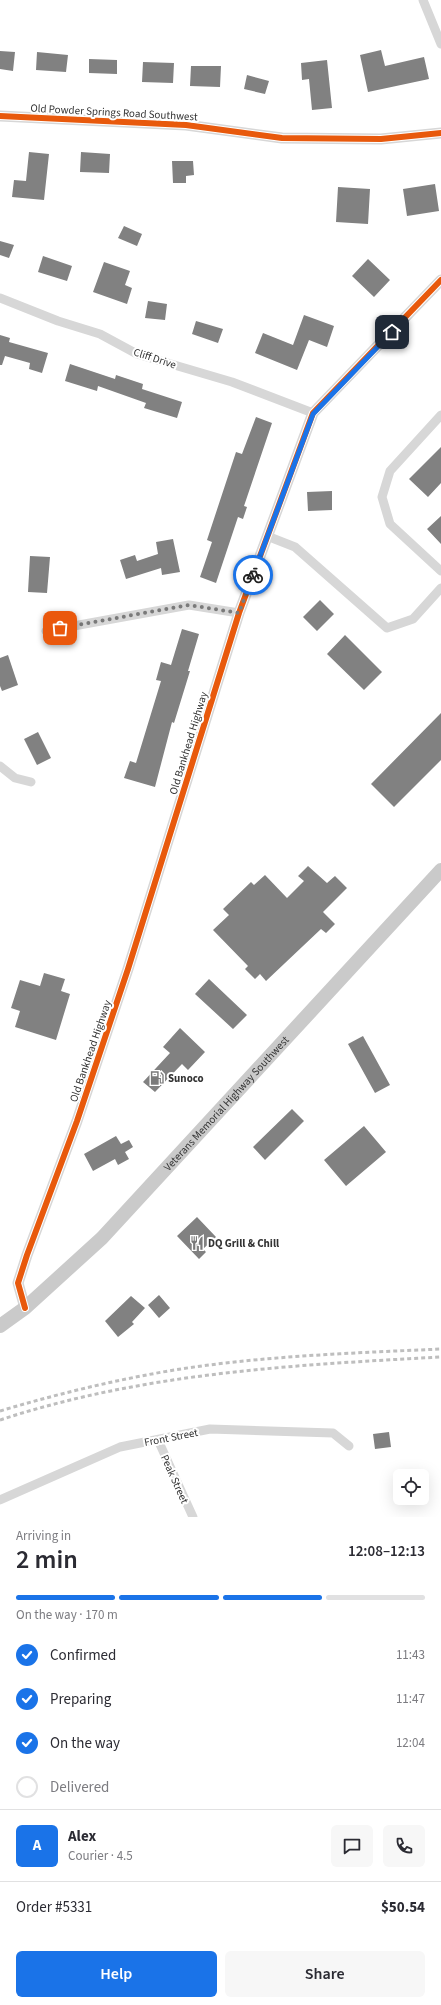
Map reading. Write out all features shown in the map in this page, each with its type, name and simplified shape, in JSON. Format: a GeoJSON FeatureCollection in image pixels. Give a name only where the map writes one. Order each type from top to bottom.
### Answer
{"type":"FeatureCollection","features":[{"type":"Feature","properties":{"kind":"main road","name":"Veterans Memorial Highway Southwest"},"geometry":{"type":"LineString","coordinates":[[0,1326],[25,1308],[102,1238],[441,870]]}},
{"type":"Feature","properties":{"kind":"street"},"geometry":{"type":"LineString","coordinates":[[423,0],[441,44]]}},
{"type":"Feature","properties":{"kind":"street","name":"Old Powder Springs Road Southwest"},"geometry":{"type":"LineString","coordinates":[[0,116],[186,125],[282,138],[381,139],[441,132]]}},
{"type":"Feature","properties":{"kind":"street","name":"Old Bankhead Highway"},"geometry":{"type":"LineString","coordinates":[[25,1308],[18,1283],[27,1255],[77,1121],[128,969],[239,613],[313,414],[441,280]]}},
{"type":"Feature","properties":{"kind":"street","name":"Cliff Drive"},"geometry":{"type":"LineString","coordinates":[[0,298],[58,321],[100,334],[137,354],[232,382],[313,414]]}},
{"type":"Feature","properties":{"kind":"street"},"geometry":{"type":"LineString","coordinates":[[441,415],[390,471],[382,497],[390,524],[441,571]]}},
{"type":"Feature","properties":{"kind":"street"},"geometry":{"type":"LineString","coordinates":[[267,536],[295,547],[387,628],[413,619],[441,588]]}},
{"type":"Feature","properties":{"kind":"street"},"geometry":{"type":"LineString","coordinates":[[46,631],[189,605],[239,613]]}},
{"type":"Feature","properties":{"kind":"street"},"geometry":{"type":"LineString","coordinates":[[0,766],[15,778],[31,782]]}},
{"type":"Feature","properties":{"kind":"street","name":"Front Street"},"geometry":{"type":"LineString","coordinates":[[0,1500],[120,1447],[210,1429],[263,1429],[333,1433],[349,1446]]}},
{"type":"Feature","properties":{"kind":"street","name":"Peak Street"},"geometry":{"type":"LineString","coordinates":[[158,1440],[192,1517]]}},
{"type":"Feature","properties":{"kind":"building"},"geometry":{"type":"Polygon","coordinates":[[[381,50],[385,66],[424,57],[429,79],[368,92],[360,55],[381,50]]]}},
{"type":"Feature","properties":{"kind":"building"},"geometry":{"type":"Polygon","coordinates":[[[0,51],[15,52],[13,71],[0,69],[0,51]]]}},
{"type":"Feature","properties":{"kind":"building"},"geometry":{"type":"Polygon","coordinates":[[[37,52],[68,55],[66,72],[36,70],[37,52]]]}},
{"type":"Feature","properties":{"kind":"building"},"geometry":{"type":"Polygon","coordinates":[[[89,59],[117,60],[117,74],[89,73],[89,59]]]}},
{"type":"Feature","properties":{"kind":"building"},"geometry":{"type":"Polygon","coordinates":[[[327,60],[332,108],[312,110],[309,79],[302,80],[301,63],[327,60]]]}},
{"type":"Feature","properties":{"kind":"building"},"geometry":{"type":"Polygon","coordinates":[[[143,62],[174,63],[173,83],[142,82],[143,62]]]}},
{"type":"Feature","properties":{"kind":"building"},"geometry":{"type":"Polygon","coordinates":[[[191,66],[221,66],[220,87],[190,86],[191,66]]]}},
{"type":"Feature","properties":{"kind":"building"},"geometry":{"type":"Polygon","coordinates":[[[247,75],[269,81],[265,94],[244,89],[247,75]]]}},
{"type":"Feature","properties":{"kind":"building"},"geometry":{"type":"Polygon","coordinates":[[[29,152],[49,154],[44,200],[12,197],[14,180],[26,181],[29,152]]]}},
{"type":"Feature","properties":{"kind":"building"},"geometry":{"type":"Polygon","coordinates":[[[81,152],[110,154],[109,173],[80,172],[81,152]]]}},
{"type":"Feature","properties":{"kind":"building"},"geometry":{"type":"Polygon","coordinates":[[[172,161],[193,161],[194,175],[186,176],[186,183],[173,183],[172,161]]]}},
{"type":"Feature","properties":{"kind":"building"},"geometry":{"type":"Polygon","coordinates":[[[435,184],[439,211],[407,216],[403,189],[435,184]]]}},
{"type":"Feature","properties":{"kind":"building"},"geometry":{"type":"Polygon","coordinates":[[[338,187],[370,189],[368,224],[336,222],[338,187]]]}},
{"type":"Feature","properties":{"kind":"building"},"geometry":{"type":"Polygon","coordinates":[[[124,226],[142,234],[137,246],[118,238],[124,226]]]}},
{"type":"Feature","properties":{"kind":"building"},"geometry":{"type":"Polygon","coordinates":[[[0,241],[14,245],[9,258],[0,255],[0,241]]]}},
{"type":"Feature","properties":{"kind":"building"},"geometry":{"type":"Polygon","coordinates":[[[43,256],[72,266],[67,281],[38,272],[43,256]]]}},
{"type":"Feature","properties":{"kind":"building"},"geometry":{"type":"Polygon","coordinates":[[[368,259],[390,280],[374,297],[352,276],[368,259]]]}},
{"type":"Feature","properties":{"kind":"building"},"geometry":{"type":"Polygon","coordinates":[[[104,262],[130,271],[125,285],[132,288],[127,304],[93,292],[104,262]]]}},
{"type":"Feature","properties":{"kind":"building"},"geometry":{"type":"Polygon","coordinates":[[[148,301],[167,304],[165,320],[145,318],[148,301]]]}},
{"type":"Feature","properties":{"kind":"building"},"geometry":{"type":"Polygon","coordinates":[[[304,315],[334,326],[327,347],[309,340],[297,370],[255,353],[263,333],[293,345],[304,315]]]}},
{"type":"Feature","properties":{"kind":"building"},"geometry":{"type":"Polygon","coordinates":[[[196,321],[223,329],[218,343],[192,334],[196,321]]]}},
{"type":"Feature","properties":{"kind":"building"},"geometry":{"type":"Polygon","coordinates":[[[0,335],[10,338],[9,342],[48,353],[42,373],[29,369],[30,363],[5,356],[2,365],[0,365],[0,335]]]}},
{"type":"Feature","properties":{"kind":"building"},"geometry":{"type":"Polygon","coordinates":[[[70,364],[115,379],[116,375],[143,384],[142,389],[182,402],[177,418],[144,408],[146,403],[98,386],[97,391],[65,381],[70,364]]]}},
{"type":"Feature","properties":{"kind":"building"},"geometry":{"type":"Polygon","coordinates":[[[256,417],[272,423],[244,506],[247,507],[243,519],[238,517],[216,583],[200,577],[212,542],[207,540],[236,452],[242,454],[256,417]]]}},
{"type":"Feature","properties":{"kind":"building"},"geometry":{"type":"Polygon","coordinates":[[[441,447],[441,483],[428,497],[409,479],[441,447]]]}},
{"type":"Feature","properties":{"kind":"building"},"geometry":{"type":"Polygon","coordinates":[[[332,491],[332,510],[308,511],[307,492],[332,491]]]}},
{"type":"Feature","properties":{"kind":"building"},"geometry":{"type":"Polygon","coordinates":[[[441,516],[441,544],[427,529],[441,516]]]}},
{"type":"Feature","properties":{"kind":"building"},"geometry":{"type":"Polygon","coordinates":[[[173,539],[180,572],[162,575],[161,568],[126,579],[120,560],[135,555],[137,561],[158,554],[156,542],[173,539]]]}},
{"type":"Feature","properties":{"kind":"building"},"geometry":{"type":"Polygon","coordinates":[[[30,556],[50,557],[47,593],[28,592],[30,556]]]}},
{"type":"Feature","properties":{"kind":"building"},"geometry":{"type":"Polygon","coordinates":[[[320,600],[334,614],[317,631],[303,617],[320,600]]]}},
{"type":"Feature","properties":{"kind":"building"},"geometry":{"type":"Polygon","coordinates":[[[182,629],[199,634],[188,671],[190,671],[174,723],[172,722],[155,787],[124,778],[130,761],[136,763],[161,681],[156,680],[161,662],[171,665],[182,629]]]}},
{"type":"Feature","properties":{"kind":"building"},"geometry":{"type":"Polygon","coordinates":[[[345,635],[382,672],[364,690],[327,654],[345,635]]]}},
{"type":"Feature","properties":{"kind":"building"},"geometry":{"type":"Polygon","coordinates":[[[8,655],[18,685],[2,691],[0,686],[0,658],[8,655]]]}},
{"type":"Feature","properties":{"kind":"building"},"geometry":{"type":"Polygon","coordinates":[[[441,713],[441,760],[394,807],[371,784],[441,713]]]}},
{"type":"Feature","properties":{"kind":"building"},"geometry":{"type":"Polygon","coordinates":[[[38,732],[51,758],[37,765],[24,739],[38,732]]]}},
{"type":"Feature","properties":{"kind":"building"},"geometry":{"type":"Polygon","coordinates":[[[308,866],[327,883],[335,876],[347,888],[323,912],[335,924],[326,933],[321,929],[266,981],[260,974],[255,979],[245,969],[248,966],[213,930],[229,915],[223,909],[251,882],[254,885],[265,875],[287,898],[304,881],[298,876],[308,866]]]}},
{"type":"Feature","properties":{"kind":"building"},"geometry":{"type":"Polygon","coordinates":[[[44,973],[65,979],[61,991],[70,994],[56,1040],[15,1027],[20,1011],[11,1008],[20,980],[40,986],[44,973]]]}},
{"type":"Feature","properties":{"kind":"building"},"geometry":{"type":"Polygon","coordinates":[[[209,979],[247,1015],[233,1029],[195,994],[209,979]]]}},
{"type":"Feature","properties":{"kind":"building"},"geometry":{"type":"Polygon","coordinates":[[[180,1028],[205,1052],[188,1070],[182,1064],[155,1092],[143,1082],[170,1053],[163,1047],[180,1028]]]}},
{"type":"Feature","properties":{"kind":"building"},"geometry":{"type":"Polygon","coordinates":[[[363,1036],[390,1085],[375,1093],[348,1044],[363,1036]]]}},
{"type":"Feature","properties":{"kind":"building"},"geometry":{"type":"Polygon","coordinates":[[[292,1109],[304,1121],[265,1160],[253,1147],[292,1109]]]}},
{"type":"Feature","properties":{"kind":"building"},"geometry":{"type":"Polygon","coordinates":[[[364,1126],[386,1152],[346,1186],[324,1160],[364,1126]]]}},
{"type":"Feature","properties":{"kind":"building"},"geometry":{"type":"Polygon","coordinates":[[[116,1136],[121,1144],[129,1140],[133,1147],[125,1152],[129,1159],[118,1165],[115,1159],[93,1171],[84,1154],[116,1136]]]}},
{"type":"Feature","properties":{"kind":"building","name":"DQ Grill & Chill"},"geometry":{"type":"Polygon","coordinates":[[[197,1217],[216,1237],[203,1249],[206,1252],[199,1259],[177,1236],[197,1217]]]}},
{"type":"Feature","properties":{"kind":"building"},"geometry":{"type":"Polygon","coordinates":[[[159,1295],[170,1308],[159,1318],[148,1305],[159,1295]]]}},
{"type":"Feature","properties":{"kind":"building"},"geometry":{"type":"Polygon","coordinates":[[[131,1296],[145,1308],[132,1322],[134,1324],[118,1337],[105,1321],[131,1296]]]}},
{"type":"Feature","properties":{"kind":"building"},"geometry":{"type":"Polygon","coordinates":[[[389,1432],[391,1447],[375,1449],[373,1434],[389,1432]]]}},
{"type":"Feature","properties":{"kind":"railway"},"geometry":{"type":"LineString","coordinates":[[0,1411],[108,1383],[207,1365],[274,1358],[441,1349]]}},
{"type":"Feature","properties":{"kind":"railway"},"geometry":{"type":"LineString","coordinates":[[0,1420],[54,1404],[108,1391],[218,1374],[274,1368],[441,1357]]}},
{"type":"Feature","properties":{"kind":"cycle path"},"geometry":{"type":"LineString","coordinates":[[0,116],[186,125],[282,138],[381,139],[441,133]]}},
{"type":"Feature","properties":{"kind":"cycle path"},"geometry":{"type":"LineString","coordinates":[[25,1308],[18,1283],[27,1255],[77,1121],[128,969],[239,613],[313,413],[441,280]]}},
{"type":"Feature","properties":{"kind":"way so far"},"geometry":{"type":"LineString","coordinates":[[60,628],[189,605],[239,613],[253,575]]}},
{"type":"Feature","properties":{"kind":"place","name":"Sunoco"},"geometry":{"type":"Point","coordinates":[157,1078]}},
{"type":"Feature","properties":{"kind":"place","name":"DQ Grill & Chill"},"geometry":{"type":"Point","coordinates":[197,1243]}},
{"type":"Feature","properties":{"kind":"route"},"geometry":{"type":"LineString","coordinates":[[253,575],[296,456],[313,414],[392,332]]}}]}
